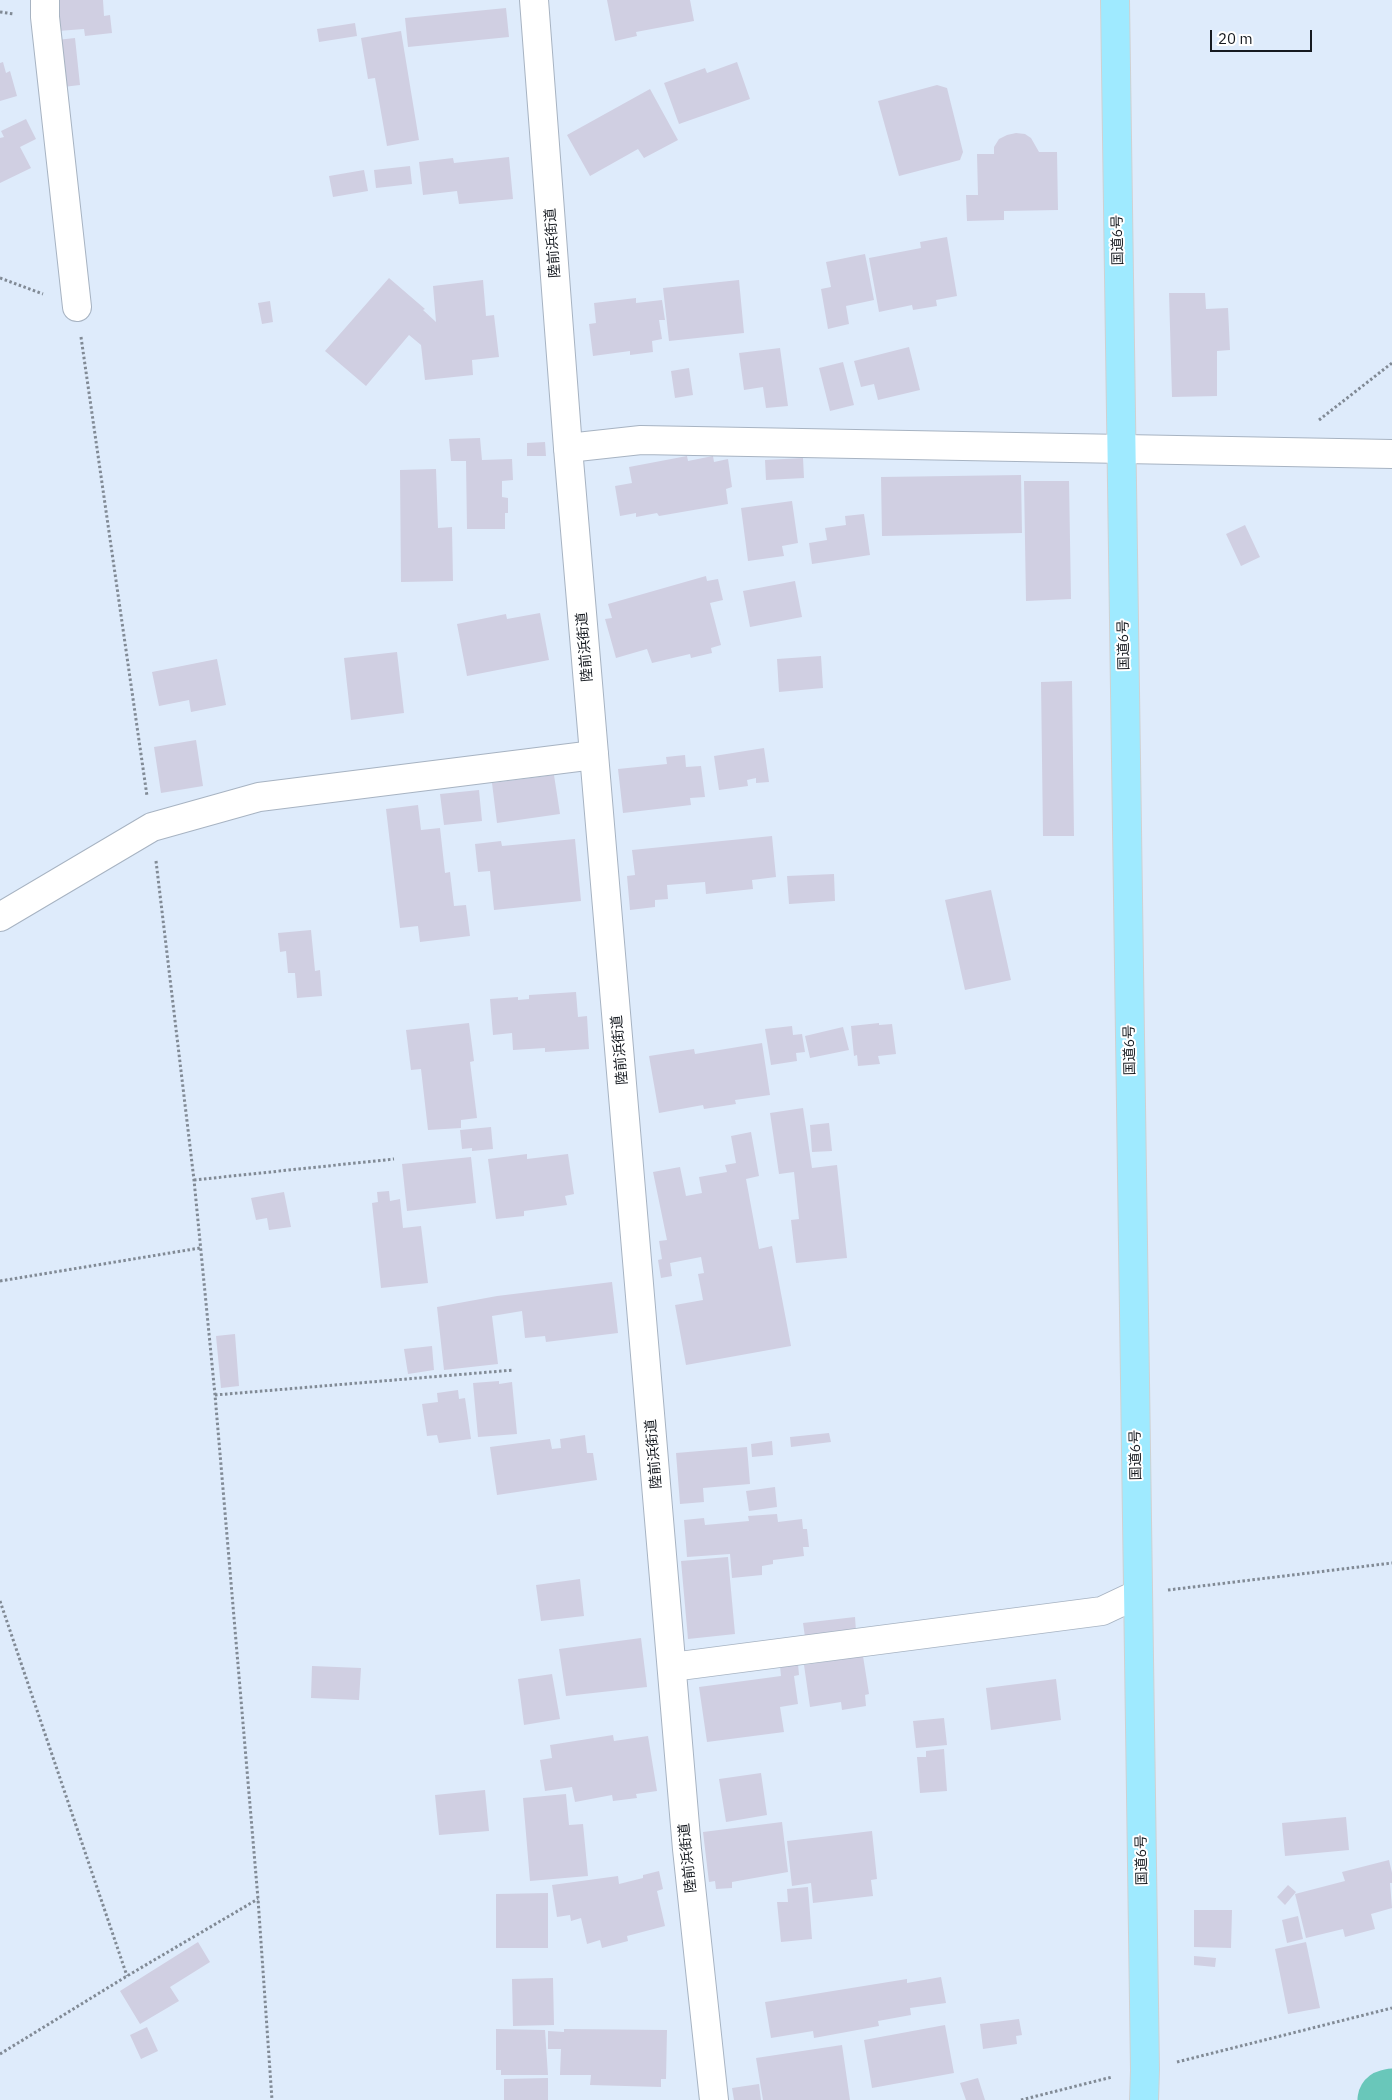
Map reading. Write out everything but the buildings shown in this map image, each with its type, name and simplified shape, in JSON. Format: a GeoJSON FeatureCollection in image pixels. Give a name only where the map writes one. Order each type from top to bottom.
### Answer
{"type":"FeatureCollection","features":[{"type":"Feature","properties":{"kind":"highway","name":"国道6号"},"geometry":{"type":"LineString","coordinates":[[1115,0],[1145,2085]]}},
{"type":"Feature","properties":{"kind":"street"},"geometry":{"type":"LineString","coordinates":[[45,0],[46,27],[77,307]]}},
{"type":"Feature","properties":{"kind":"street","name":"陸前浜街道"},"geometry":{"type":"LineString","coordinates":[[534,0],[568,448],[687,1849],[714,2100]]}},
{"type":"Feature","properties":{"kind":"street"},"geometry":{"type":"LineString","coordinates":[[568,448],[640,440],[1392,454]]}},
{"type":"Feature","properties":{"kind":"street"},"geometry":{"type":"LineString","coordinates":[[0,917],[152,827],[259,797],[594,755]]}},
{"type":"Feature","properties":{"kind":"street"},"geometry":{"type":"LineString","coordinates":[[672,1667],[1102,1611],[1138,1594]]}},
{"type":"Feature","properties":{"kind":"path"},"geometry":{"type":"LineString","coordinates":[[0,278],[77,307],[152,827],[194,1180],[215,1394],[258,1899],[272,2100]]}},
{"type":"Feature","properties":{"kind":"path"},"geometry":{"type":"LineString","coordinates":[[1317,422],[1392,363]]}},
{"type":"Feature","properties":{"kind":"path"},"geometry":{"type":"LineString","coordinates":[[194,1180],[394,1158]]}},
{"type":"Feature","properties":{"kind":"path"},"geometry":{"type":"LineString","coordinates":[[0,1281],[200,1248]]}},
{"type":"Feature","properties":{"kind":"path"},"geometry":{"type":"LineString","coordinates":[[215,1394],[514,1370]]}},
{"type":"Feature","properties":{"kind":"path"},"geometry":{"type":"LineString","coordinates":[[1138,1594],[1392,1563]]}},
{"type":"Feature","properties":{"kind":"path"},"geometry":{"type":"LineString","coordinates":[[0,1601],[127,1976]]}},
{"type":"Feature","properties":{"kind":"path"},"geometry":{"type":"LineString","coordinates":[[0,2054],[258,1899]]}},
{"type":"Feature","properties":{"kind":"path"},"geometry":{"type":"LineString","coordinates":[[1021,2100],[1145,2085],[1392,2008]]}},
{"type":"Feature","properties":{"kind":"waterway"},"geometry":{"type":"LineString","coordinates":[[1388,2100],[1392,2099]]}}]}
